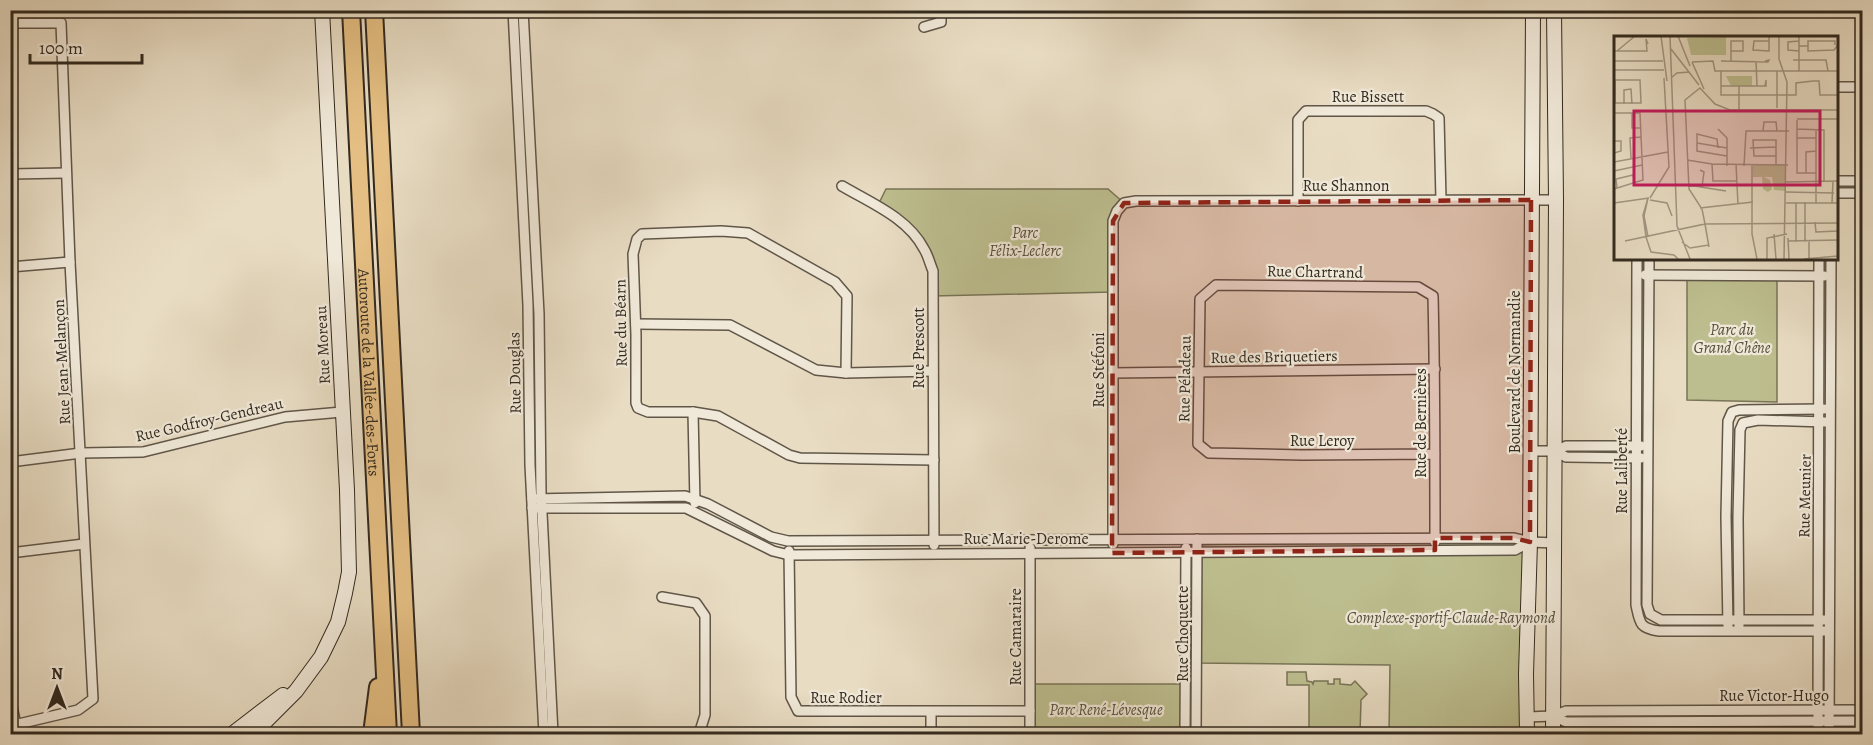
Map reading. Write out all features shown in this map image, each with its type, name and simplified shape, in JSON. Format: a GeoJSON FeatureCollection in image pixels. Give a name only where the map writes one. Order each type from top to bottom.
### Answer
{"type":"FeatureCollection","features":[{"type":"Feature","properties":{"kind":"highway","name":"Autoroute de la Vallée-des-Forts"},"geometry":{"type":"LineString","coordinates":[[351,10],[388,735]]}},
{"type":"Feature","properties":{"kind":"highway","name":"Autoroute de la Vallée-des-Forts"},"geometry":{"type":"LineString","coordinates":[[374,10],[411,735]]}},
{"type":"Feature","properties":{"kind":"highway"},"geometry":{"type":"LineString","coordinates":[[372,735],[383,647]]}},
{"type":"Feature","properties":{"kind":"street","name":"Rue Moreau"},"geometry":{"type":"LineString","coordinates":[[253,735],[312,671],[326,649],[338,622],[349,572],[322,10]]}},
{"type":"Feature","properties":{"kind":"street","name":"Rue Douglas"},"geometry":{"type":"LineString","coordinates":[[513,10],[537,503],[544,735]]}},
{"type":"Feature","properties":{"kind":"street","name":"Rue Douglas"},"geometry":{"type":"LineString","coordinates":[[523,10],[539,314],[537,503],[553,735]]}},
{"type":"Feature","properties":{"kind":"street"},"geometry":{"type":"LineString","coordinates":[[924,27],[941,22],[941,10]]}},
{"type":"Feature","properties":{"kind":"street","name":"Boulevard de Normandie"},"geometry":{"type":"LineString","coordinates":[[1527,735],[1533,10]]}},
{"type":"Feature","properties":{"kind":"street"},"geometry":{"type":"LineString","coordinates":[[1553,735],[1556,200],[1554,10]]}},
{"type":"Feature","properties":{"kind":"street","name":"Rue Jean-Melançon"},"geometry":{"type":"LineString","coordinates":[[10,23],[61,23],[70,262],[93,699],[78,710],[13,725]]}},
{"type":"Feature","properties":{"kind":"street"},"geometry":{"type":"LineString","coordinates":[[1837,87],[1863,87]]}},
{"type":"Feature","properties":{"kind":"street","name":"Rue Bissett"},"geometry":{"type":"LineString","coordinates":[[1298,201],[1298,120],[1306,111],[1426,111],[1433,114],[1439,118],[1441,200]]}},
{"type":"Feature","properties":{"kind":"street"},"geometry":{"type":"LineString","coordinates":[[10,174],[66,173]]}},
{"type":"Feature","properties":{"kind":"street"},"geometry":{"type":"LineString","coordinates":[[1837,181],[1863,181]]}},
{"type":"Feature","properties":{"kind":"street","name":"Rue Prescott"},"geometry":{"type":"LineString","coordinates":[[842,186],[893,216],[910,230],[924,248],[933,271],[933,554]]}},
{"type":"Feature","properties":{"kind":"street"},"geometry":{"type":"LineString","coordinates":[[1837,193],[1863,193]]}},
{"type":"Feature","properties":{"kind":"street","name":"Rue Shannon"},"geometry":{"type":"LineString","coordinates":[[1136,201],[1556,200]]}},
{"type":"Feature","properties":{"kind":"street","name":"Rue Stéfoni"},"geometry":{"type":"LineString","coordinates":[[1112,553],[1113,221],[1117,211],[1124,203],[1136,201]]}},
{"type":"Feature","properties":{"kind":"street","name":"Rue du Béarn"},"geometry":{"type":"LineString","coordinates":[[846,373],[847,296],[834,282],[748,233],[709,231],[642,234],[637,239],[633,254],[636,403],[638,408],[648,412],[693,412],[718,416],[789,455],[800,458],[934,460]]}},
{"type":"Feature","properties":{"kind":"street","name":"Rue Laliberté"},"geometry":{"type":"LineString","coordinates":[[1637,260],[1636,605],[1641,625]]}},
{"type":"Feature","properties":{"kind":"street","name":"Rue Laliberté"},"geometry":{"type":"LineString","coordinates":[[1649,260],[1647,604],[1650,614]]}},
{"type":"Feature","properties":{"kind":"street","name":"Rue Meunier"},"geometry":{"type":"LineString","coordinates":[[1818,735],[1820,260]]}},
{"type":"Feature","properties":{"kind":"street","name":"Rue Meunier"},"geometry":{"type":"LineString","coordinates":[[1829,735],[1831,260]]}},
{"type":"Feature","properties":{"kind":"street"},"geometry":{"type":"LineString","coordinates":[[10,267],[70,262]]}},
{"type":"Feature","properties":{"kind":"street"},"geometry":{"type":"LineString","coordinates":[[1637,275],[1831,276]]}},
{"type":"Feature","properties":{"kind":"street","name":"Rue Chartrand"},"geometry":{"type":"LineString","coordinates":[[1200,299],[1216,285],[1419,287],[1433,296]]}},
{"type":"Feature","properties":{"kind":"street","name":"Rue de Bernières"},"geometry":{"type":"LineString","coordinates":[[1433,296],[1435,550]]}},
{"type":"Feature","properties":{"kind":"street","name":"Rue Péladeau"},"geometry":{"type":"LineString","coordinates":[[1200,299],[1198,444],[1209,453]]}},
{"type":"Feature","properties":{"kind":"street"},"geometry":{"type":"LineString","coordinates":[[1637,317],[1649,318]]}},
{"type":"Feature","properties":{"kind":"street"},"geometry":{"type":"LineString","coordinates":[[636,324],[730,325],[816,370],[846,373],[933,371]]}},
{"type":"Feature","properties":{"kind":"street","name":"Rue des Briquetiers"},"geometry":{"type":"LineString","coordinates":[[1113,373],[1435,369]]}},
{"type":"Feature","properties":{"kind":"street"},"geometry":{"type":"LineString","coordinates":[[1732,412],[1831,409]]}},
{"type":"Feature","properties":{"kind":"street","name":"Rue Godfroy-Gendreau"},"geometry":{"type":"LineString","coordinates":[[10,462],[81,453],[143,452],[285,417],[342,412]]}},
{"type":"Feature","properties":{"kind":"street"},"geometry":{"type":"LineString","coordinates":[[693,412],[696,511]]}},
{"type":"Feature","properties":{"kind":"street"},"geometry":{"type":"LineString","coordinates":[[1732,412],[1743,423]]}},
{"type":"Feature","properties":{"kind":"street"},"geometry":{"type":"LineString","coordinates":[[1728,626],[1726,518],[1728,421],[1732,412]]}},
{"type":"Feature","properties":{"kind":"street"},"geometry":{"type":"LineString","coordinates":[[1743,423],[1758,420],[1831,422]]}},
{"type":"Feature","properties":{"kind":"street"},"geometry":{"type":"LineString","coordinates":[[1740,631],[1738,518],[1740,430],[1743,423]]}},
{"type":"Feature","properties":{"kind":"street"},"geometry":{"type":"LineString","coordinates":[[1530,451],[1555,451],[1566,446],[1648,446]]}},
{"type":"Feature","properties":{"kind":"street"},"geometry":{"type":"LineString","coordinates":[[1555,451],[1566,457],[1648,458]]}},
{"type":"Feature","properties":{"kind":"street","name":"Rue Leroy"},"geometry":{"type":"LineString","coordinates":[[1209,453],[1435,454]]}},
{"type":"Feature","properties":{"kind":"street","name":"Rue Marie-Derome"},"geometry":{"type":"LineString","coordinates":[[537,503],[685,496],[708,504],[771,537],[789,541],[1514,538],[1530,542],[1555,543]]}},
{"type":"Feature","properties":{"kind":"street","name":"Rue Marie-Derome"},"geometry":{"type":"LineString","coordinates":[[537,503],[686,508],[772,551],[789,555],[1515,550],[1530,542]]}},
{"type":"Feature","properties":{"kind":"street"},"geometry":{"type":"LineString","coordinates":[[1726,518],[1738,518]]}},
{"type":"Feature","properties":{"kind":"street","name":"Rue Choquette"},"geometry":{"type":"LineString","coordinates":[[1186,539],[1185,732],[1196,732],[1197,539]]}},
{"type":"Feature","properties":{"kind":"street","name":"Rue Camaraire"},"geometry":{"type":"LineString","coordinates":[[1030,540],[1030,735]]}},
{"type":"Feature","properties":{"kind":"street","name":"Rue Rodier"},"geometry":{"type":"LineString","coordinates":[[789,541],[791,697],[798,711],[1030,711]]}},
{"type":"Feature","properties":{"kind":"street"},"geometry":{"type":"LineString","coordinates":[[10,553],[84,544]]}},
{"type":"Feature","properties":{"kind":"street"},"geometry":{"type":"LineString","coordinates":[[662,597],[696,603],[705,616],[705,715],[699,735]]}},
{"type":"Feature","properties":{"kind":"street"},"geometry":{"type":"LineString","coordinates":[[1828,631],[1740,631],[1728,626],[1661,620],[1650,614],[1641,625],[1646,629],[1659,631],[1728,626],[1739,620],[1829,620]]}},
{"type":"Feature","properties":{"kind":"street","name":"Rue Moreau"},"geometry":{"type":"LineString","coordinates":[[232,735],[312,671]]}},
{"type":"Feature","properties":{"kind":"street"},"geometry":{"type":"LineString","coordinates":[[10,698],[13,725]]}},
{"type":"Feature","properties":{"kind":"street","name":"Rue Victor-Hugo"},"geometry":{"type":"LineString","coordinates":[[1553,716],[1566,722],[1686,722],[1818,716],[1829,710],[1863,710]]}},
{"type":"Feature","properties":{"kind":"street","name":"Rue Victor-Hugo"},"geometry":{"type":"LineString","coordinates":[[1527,717],[1553,716],[1566,711],[1686,711],[1818,716],[1829,721],[1863,721]]}},
{"type":"Feature","properties":{"kind":"street"},"geometry":{"type":"LineString","coordinates":[[1686,711],[1686,722]]}},
{"type":"Feature","properties":{"kind":"street"},"geometry":{"type":"LineString","coordinates":[[931,712],[931,735]]}},
{"type":"Feature","properties":{"kind":"highlighted area"},"geometry":{"type":"Polygon","coordinates":[[[1531,200],[1530,542],[1514,538],[1435,538],[1435,550],[1112,553],[1113,221],[1124,203],[1531,200]]]}},
{"type":"Feature","properties":{"kind":"green space","name":"Parc Félix-Leclerc"},"geometry":{"type":"Polygon","coordinates":[[[886,189],[1108,189],[1124,203],[1117,211],[1113,292],[933,296],[924,248],[877,207],[886,189]]]}},
{"type":"Feature","properties":{"kind":"green space","name":"Parc du Grand Chêne"},"geometry":{"type":"Polygon","coordinates":[[[1687,276],[1777,276],[1777,402],[1687,400],[1687,276]]]}},
{"type":"Feature","properties":{"kind":"green space","name":"Complexe-sportif-Claude-Raymond"},"geometry":{"type":"Polygon","coordinates":[[[1435,538],[1529,540],[1529,734],[1389,734],[1390,665],[1194,663],[1194,545],[1435,538]]]}},
{"type":"Feature","properties":{"kind":"green space"},"geometry":{"type":"Polygon","coordinates":[[[1287,672],[1306,672],[1307,681],[1313,684],[1314,681],[1328,681],[1328,684],[1334,684],[1334,679],[1340,679],[1340,684],[1351,685],[1355,681],[1367,694],[1361,700],[1360,734],[1309,734],[1309,685],[1287,685],[1287,672]]]}},
{"type":"Feature","properties":{"kind":"green space","name":"Parc René-Lévesque"},"geometry":{"type":"Polygon","coordinates":[[[1030,684],[1183,684],[1183,734],[1030,734],[1030,684]]]}}]}
